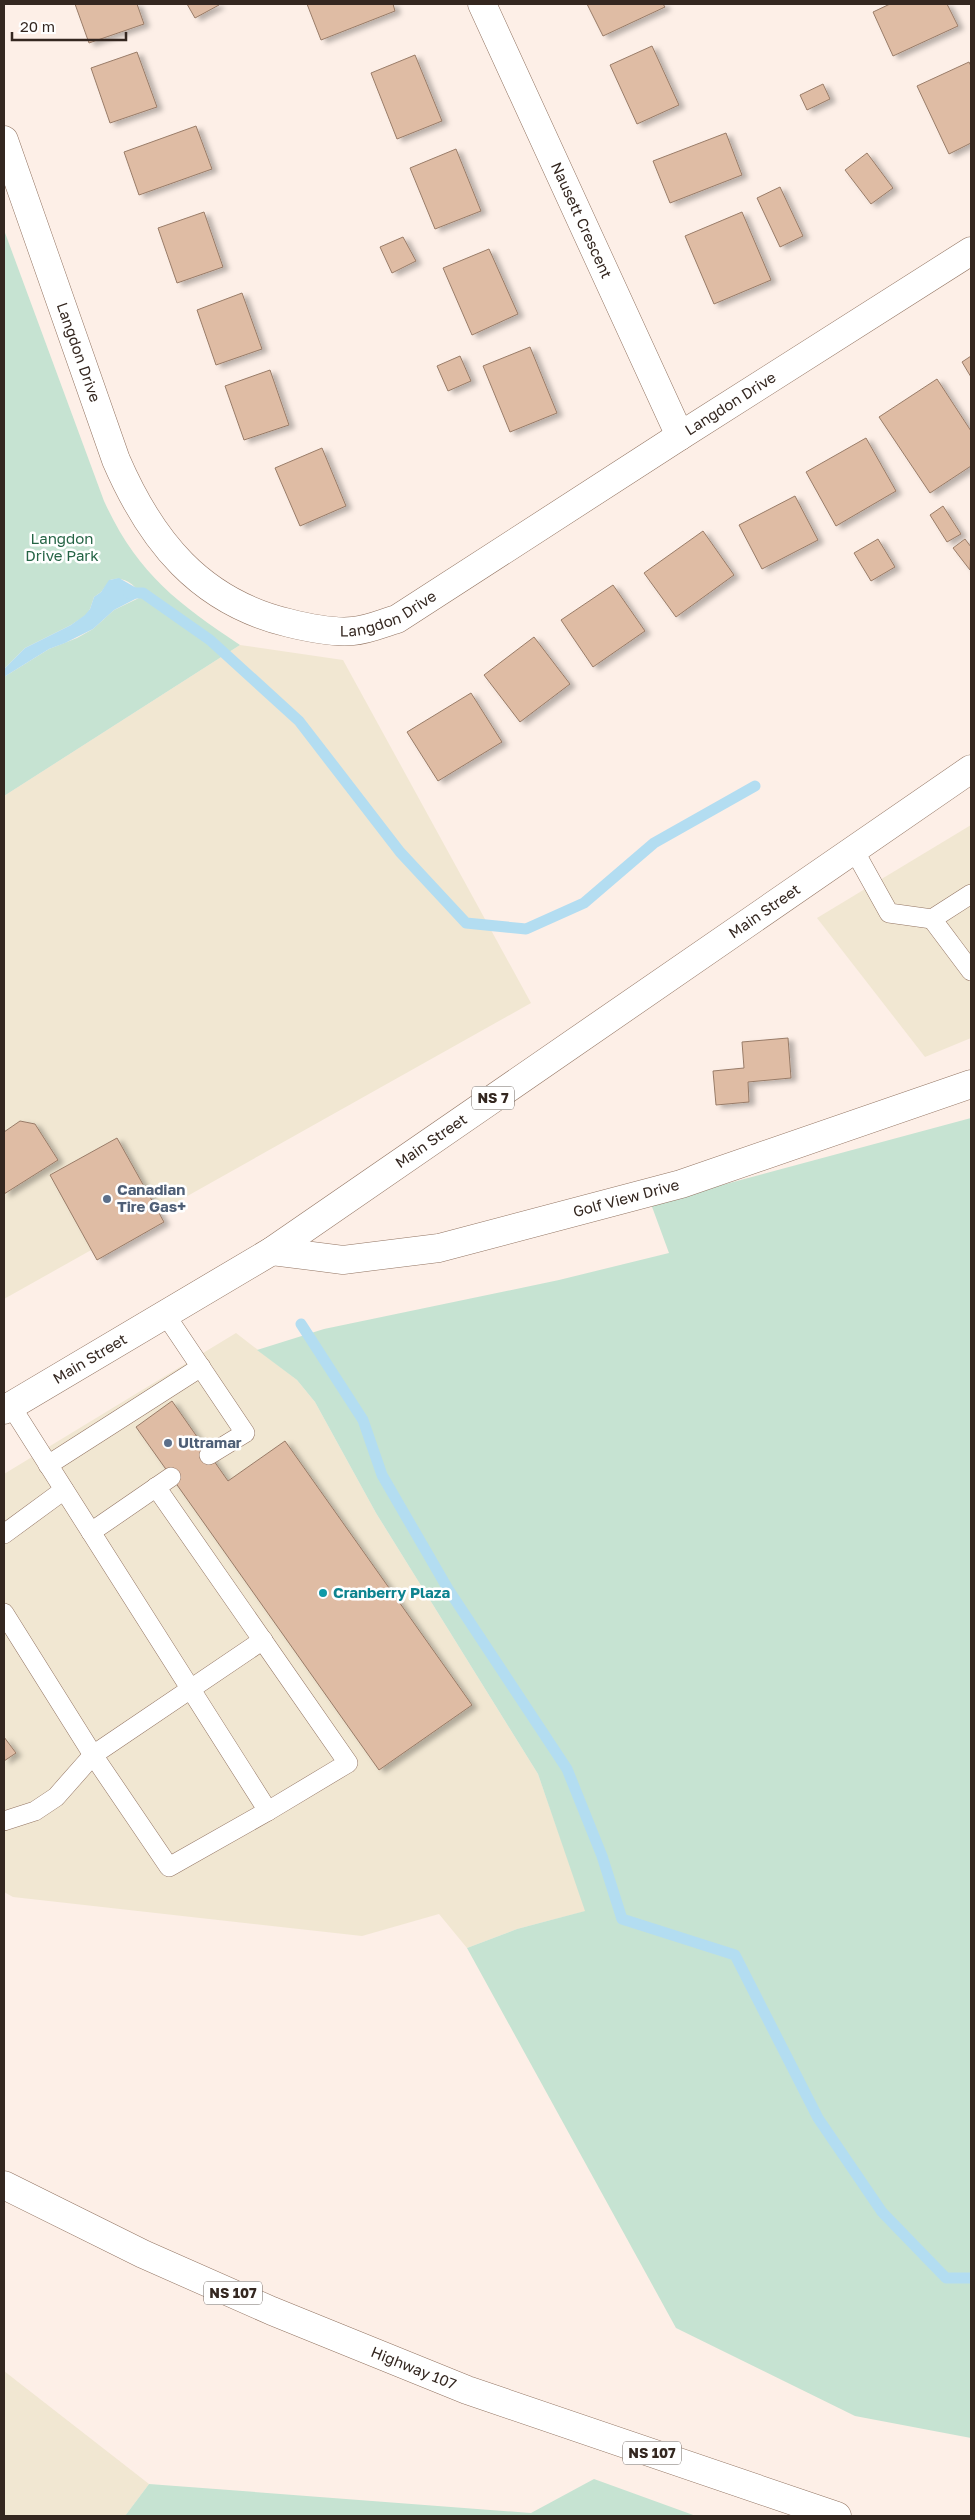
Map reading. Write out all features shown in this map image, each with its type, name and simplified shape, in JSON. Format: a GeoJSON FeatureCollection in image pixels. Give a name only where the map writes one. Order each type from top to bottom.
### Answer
{"type":"FeatureCollection","features":[{"type":"Feature","properties":{"kind":"main road","name":"Nausett Crescent"},"geometry":{"type":"LineString","coordinates":[[482,4],[680,436]]}},
{"type":"Feature","properties":{"kind":"main road","name":"Langdon Drive"},"geometry":{"type":"LineString","coordinates":[[4,140],[116,460],[134,500],[164,545],[186,569],[236,605],[274,620],[314,629],[353,631],[397,620],[680,436],[971,251]]}},
{"type":"Feature","properties":{"kind":"main road","name":"Main Street"},"geometry":{"type":"LineString","coordinates":[[7,1408],[272,1251],[971,769]]}},
{"type":"Feature","properties":{"kind":"main road","name":"Golf View Drive"},"geometry":{"type":"LineString","coordinates":[[272,1251],[343,1260],[439,1248],[681,1184],[971,1084]]}},
{"type":"Feature","properties":{"kind":"main road","name":"Highway 107"},"geometry":{"type":"LineString","coordinates":[[4,2184],[143,2254],[272,2311],[458,2386],[837,2516]]}},
{"type":"Feature","properties":{"kind":"lane"},"geometry":{"type":"LineString","coordinates":[[854,850],[889,913],[932,919],[971,894]]}},
{"type":"Feature","properties":{"kind":"lane"},"geometry":{"type":"LineString","coordinates":[[932,919],[971,971]]}},
{"type":"Feature","properties":{"kind":"lane"},"geometry":{"type":"LineString","coordinates":[[165,1314],[245,1433],[209,1455]]}},
{"type":"Feature","properties":{"kind":"lane"},"geometry":{"type":"LineString","coordinates":[[48,1465],[201,1367]]}},
{"type":"Feature","properties":{"kind":"lane"},"geometry":{"type":"LineString","coordinates":[[7,1408],[48,1465],[268,1811]]}},
{"type":"Feature","properties":{"kind":"lane"},"geometry":{"type":"LineString","coordinates":[[4,1613],[93,1755],[169,1867],[348,1763],[263,1640],[164,1482],[91,1532]]}},
{"type":"Feature","properties":{"kind":"lane"},"geometry":{"type":"LineString","coordinates":[[4,1534],[64,1490]]}},
{"type":"Feature","properties":{"kind":"lane"},"geometry":{"type":"LineString","coordinates":[[4,1821],[35,1811],[56,1797],[93,1755],[263,1640]]}},
{"type":"Feature","properties":{"kind":"shaded area"},"geometry":{"type":"Polygon","coordinates":[[[240,645],[343,660],[531,1003],[4,1299],[4,796],[240,645]]]}},
{"type":"Feature","properties":{"kind":"shaded area"},"geometry":{"type":"Polygon","coordinates":[[[971,825],[971,1038],[925,1057],[817,918],[971,825]]]}},
{"type":"Feature","properties":{"kind":"shaded area"},"geometry":{"type":"Polygon","coordinates":[[[236,1333],[297,1380],[315,1402],[376,1513],[538,1774],[586,1911],[517,1929],[467,1948],[439,1914],[362,1936],[13,1897],[4,1892],[4,1474],[236,1333]]]}},
{"type":"Feature","properties":{"kind":"shaded area"},"geometry":{"type":"Polygon","coordinates":[[[4,2371],[149,2484],[125,2516],[4,2516],[4,2371]]]}},
{"type":"Feature","properties":{"kind":"green space","name":"Langdon Drive Park"},"geometry":{"type":"Polygon","coordinates":[[[4,230],[104,501],[117,526],[130,548],[160,584],[196,614],[240,645],[4,796],[4,677],[49,649],[77,638],[93,629],[114,610],[141,597],[129,582],[120,579],[110,580],[101,592],[94,597],[86,615],[71,625],[25,648],[4,669],[4,230]]]}},
{"type":"Feature","properties":{"kind":"green space"},"geometry":{"type":"Polygon","coordinates":[[[971,1118],[971,2438],[855,2416],[676,2328],[467,1948],[517,1929],[585,1911],[538,1774],[376,1513],[315,1402],[297,1380],[257,1350],[324,1329],[559,1280],[669,1253],[651,1204],[971,1118]]]}},
{"type":"Feature","properties":{"kind":"green space"},"geometry":{"type":"Polygon","coordinates":[[[594,2479],[696,2516],[125,2516],[149,2484],[531,2513],[594,2479]]]}},
{"type":"Feature","properties":{"kind":"water"},"geometry":{"type":"Polygon","coordinates":[[[119,578],[140,590],[143,595],[114,610],[93,629],[49,649],[4,677],[4,669],[25,648],[71,625],[85,615],[90,609],[94,597],[101,592],[109,580],[119,578]]]}},
{"type":"Feature","properties":{"kind":"building"},"geometry":{"type":"Polygon","coordinates":[[[75,4],[137,4],[144,24],[89,43],[75,4]]]}},
{"type":"Feature","properties":{"kind":"building"},"geometry":{"type":"Polygon","coordinates":[[[187,4],[218,4],[219,5],[195,18],[187,4]]]}},
{"type":"Feature","properties":{"kind":"building"},"geometry":{"type":"Polygon","coordinates":[[[307,4],[393,4],[395,11],[321,40],[307,4]]]}},
{"type":"Feature","properties":{"kind":"building"},"geometry":{"type":"Polygon","coordinates":[[[587,4],[663,4],[665,7],[603,36],[587,4]]]}},
{"type":"Feature","properties":{"kind":"building"},"geometry":{"type":"Polygon","coordinates":[[[890,4],[947,4],[958,26],[893,56],[873,12],[890,4]]]}},
{"type":"Feature","properties":{"kind":"building"},"geometry":{"type":"Polygon","coordinates":[[[652,46],[679,105],[637,124],[610,65],[652,46]]]}},
{"type":"Feature","properties":{"kind":"building"},"geometry":{"type":"Polygon","coordinates":[[[137,52],[157,107],[110,123],[91,68],[137,52]]]}},
{"type":"Feature","properties":{"kind":"building"},"geometry":{"type":"Polygon","coordinates":[[[415,55],[442,121],[397,139],[371,73],[415,55]]]}},
{"type":"Feature","properties":{"kind":"building"},"geometry":{"type":"Polygon","coordinates":[[[969,62],[971,66],[971,143],[949,154],[917,86],[969,62]]]}},
{"type":"Feature","properties":{"kind":"building"},"geometry":{"type":"Polygon","coordinates":[[[823,84],[830,99],[807,110],[800,95],[823,84]]]}},
{"type":"Feature","properties":{"kind":"building"},"geometry":{"type":"Polygon","coordinates":[[[196,126],[212,169],[139,195],[124,152],[196,126]]]}},
{"type":"Feature","properties":{"kind":"building"},"geometry":{"type":"Polygon","coordinates":[[[726,133],[742,175],[670,203],[653,161],[726,133]]]}},
{"type":"Feature","properties":{"kind":"building"},"geometry":{"type":"Polygon","coordinates":[[[456,149],[481,211],[435,229],[410,168],[456,149]]]}},
{"type":"Feature","properties":{"kind":"building"},"geometry":{"type":"Polygon","coordinates":[[[867,153],[893,188],[871,204],[845,170],[867,153]]]}},
{"type":"Feature","properties":{"kind":"building"},"geometry":{"type":"Polygon","coordinates":[[[780,187],[803,236],[780,247],[757,198],[780,187]]]}},
{"type":"Feature","properties":{"kind":"building"},"geometry":{"type":"Polygon","coordinates":[[[204,212],[223,267],[177,283],[158,228],[204,212]]]}},
{"type":"Feature","properties":{"kind":"building"},"geometry":{"type":"Polygon","coordinates":[[[742,212],[771,280],[714,304],[685,236],[742,212]]]}},
{"type":"Feature","properties":{"kind":"building"},"geometry":{"type":"Polygon","coordinates":[[[403,237],[416,261],[392,273],[380,247],[403,237]]]}},
{"type":"Feature","properties":{"kind":"building"},"geometry":{"type":"Polygon","coordinates":[[[489,249],[518,314],[472,335],[443,268],[489,249]]]}},
{"type":"Feature","properties":{"kind":"building"},"geometry":{"type":"Polygon","coordinates":[[[242,293],[262,349],[216,365],[197,310],[242,293]]]}},
{"type":"Feature","properties":{"kind":"building"},"geometry":{"type":"Polygon","coordinates":[[[530,347],[557,413],[510,432],[483,366],[530,347]]]}},
{"type":"Feature","properties":{"kind":"building"},"geometry":{"type":"Polygon","coordinates":[[[460,356],[471,381],[448,391],[437,366],[460,356]]]}},
{"type":"Feature","properties":{"kind":"building"},"geometry":{"type":"Polygon","coordinates":[[[971,356],[971,377],[962,362],[971,356]]]}},
{"type":"Feature","properties":{"kind":"building"},"geometry":{"type":"Polygon","coordinates":[[[270,370],[289,425],[244,440],[225,386],[270,370]]]}},
{"type":"Feature","properties":{"kind":"building"},"geometry":{"type":"Polygon","coordinates":[[[937,379],[971,431],[971,466],[930,493],[879,417],[937,379]]]}},
{"type":"Feature","properties":{"kind":"building"},"geometry":{"type":"Polygon","coordinates":[[[866,438],[896,491],[836,526],[806,472],[866,438]]]}},
{"type":"Feature","properties":{"kind":"building"},"geometry":{"type":"Polygon","coordinates":[[[322,448],[346,506],[300,526],[275,468],[322,448]]]}},
{"type":"Feature","properties":{"kind":"building"},"geometry":{"type":"Polygon","coordinates":[[[795,496],[818,540],[762,569],[739,525],[795,496]]]}},
{"type":"Feature","properties":{"kind":"building"},"geometry":{"type":"Polygon","coordinates":[[[943,506],[961,534],[947,542],[930,515],[943,506]]]}},
{"type":"Feature","properties":{"kind":"building"},"geometry":{"type":"Polygon","coordinates":[[[703,531],[734,575],[676,617],[644,573],[703,531]]]}},
{"type":"Feature","properties":{"kind":"building"},"geometry":{"type":"Polygon","coordinates":[[[878,539],[895,567],[871,581],[854,553],[878,539]]]}},
{"type":"Feature","properties":{"kind":"building"},"geometry":{"type":"Polygon","coordinates":[[[965,539],[971,547],[970,570],[953,548],[965,539]]]}},
{"type":"Feature","properties":{"kind":"building"},"geometry":{"type":"Polygon","coordinates":[[[613,585],[645,631],[593,667],[561,620],[613,585]]]}},
{"type":"Feature","properties":{"kind":"building"},"geometry":{"type":"Polygon","coordinates":[[[534,637],[570,684],[520,722],[484,675],[534,637]]]}},
{"type":"Feature","properties":{"kind":"building"},"geometry":{"type":"Polygon","coordinates":[[[471,693],[502,742],[438,781],[407,732],[471,693]]]}},
{"type":"Feature","properties":{"kind":"building"},"geometry":{"type":"Polygon","coordinates":[[[788,1038],[791,1078],[748,1082],[749,1102],[716,1105],[713,1071],[744,1068],[742,1042],[788,1038]]]}},
{"type":"Feature","properties":{"kind":"building"},"geometry":{"type":"Polygon","coordinates":[[[20,1121],[35,1124],[58,1160],[4,1194],[4,1132],[20,1121]]]}},
{"type":"Feature","properties":{"kind":"building","name":"Canadian Tire Gas+"},"geometry":{"type":"Polygon","coordinates":[[[117,1138],[164,1222],[97,1260],[50,1175],[117,1138]]]}},
{"type":"Feature","properties":{"kind":"building","name":"Cranberry Plaza"},"geometry":{"type":"Polygon","coordinates":[[[172,1401],[228,1481],[285,1441],[472,1705],[379,1770],[136,1427],[172,1401]]]}},
{"type":"Feature","properties":{"kind":"building"},"geometry":{"type":"Polygon","coordinates":[[[4,1737],[16,1753],[4,1761],[4,1737]]]}},
{"type":"Feature","properties":{"kind":"waterway"},"geometry":{"type":"LineString","coordinates":[[129,593],[143,593],[210,640],[299,721],[400,852],[466,923],[526,929],[584,903],[654,843],[755,786]]}},
{"type":"Feature","properties":{"kind":"waterway"},"geometry":{"type":"LineString","coordinates":[[301,1324],[363,1420],[382,1475],[448,1589],[567,1769],[602,1856],[622,1919],[735,1955],[818,2118],[882,2212],[946,2278],[971,2278]]}},
{"type":"Feature","properties":{"kind":"place","name":"Canadian Tire Gas+"},"geometry":{"type":"Point","coordinates":[107,1199]}},
{"type":"Feature","properties":{"kind":"place","name":"Ultramar"},"geometry":{"type":"Point","coordinates":[168,1443]}},
{"type":"Feature","properties":{"kind":"place","name":"Cranberry Plaza"},"geometry":{"type":"Point","coordinates":[323,1593]}}]}
